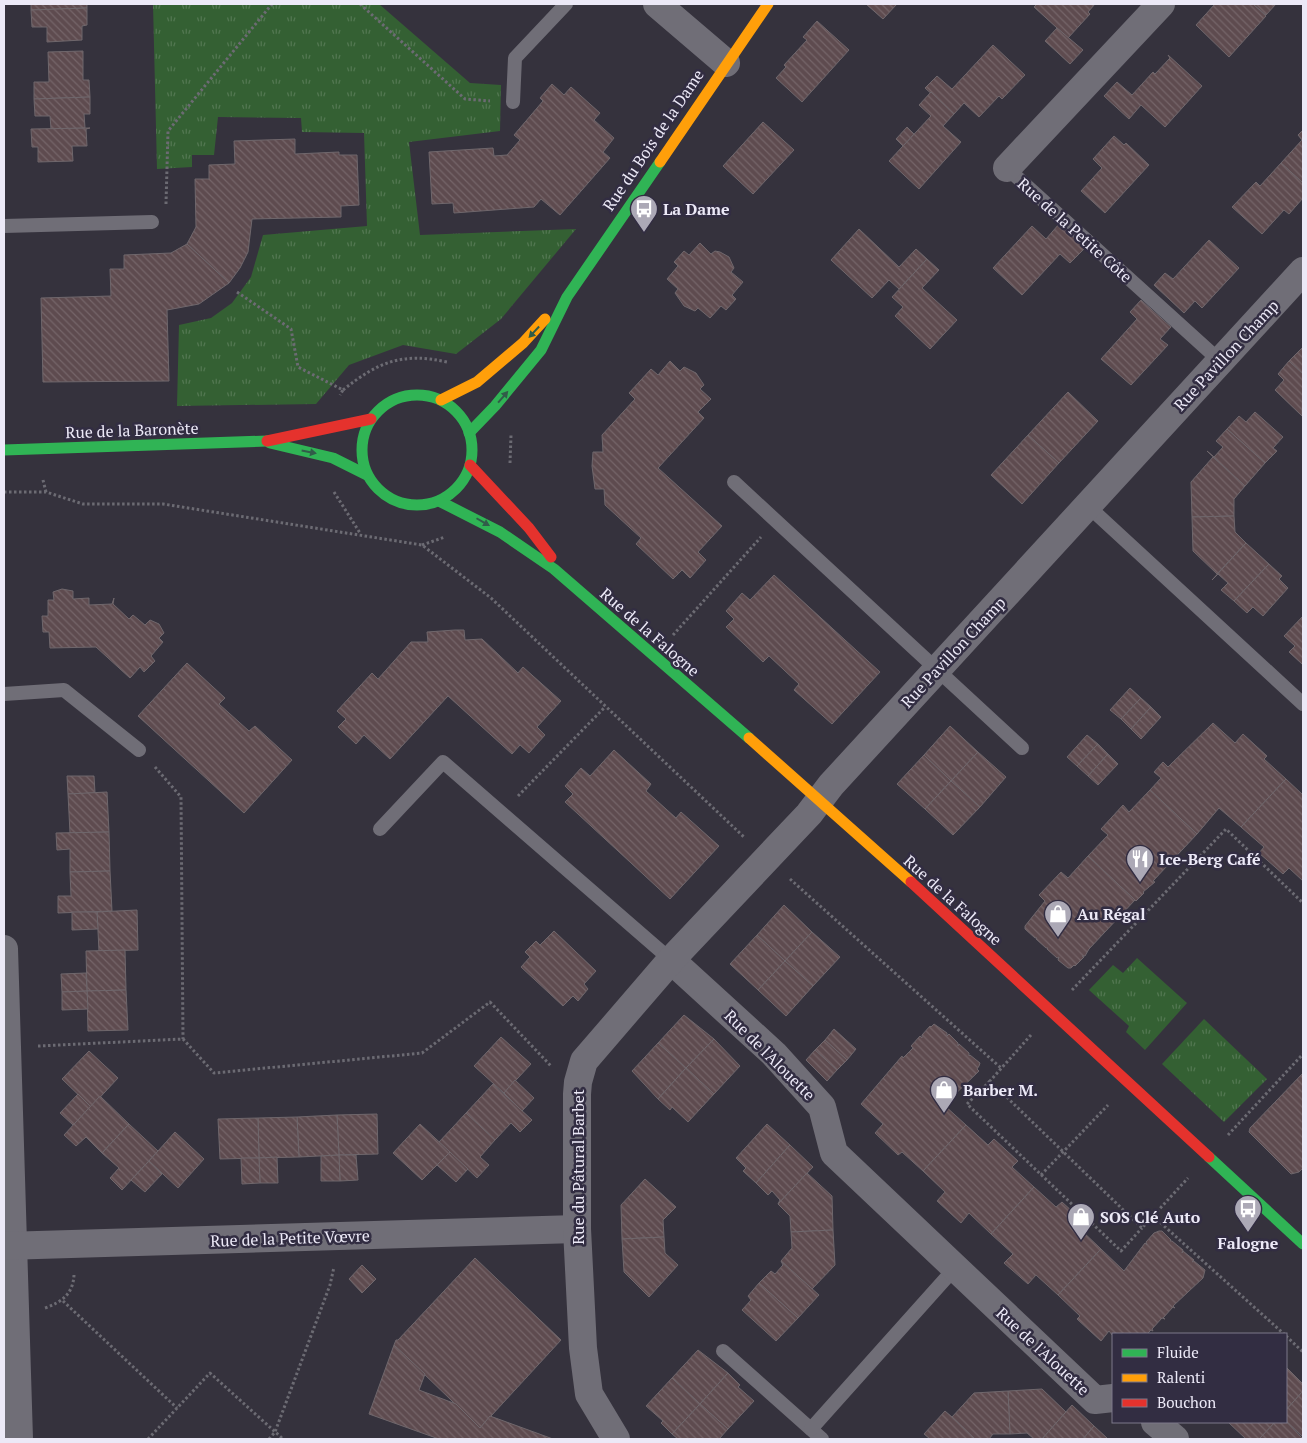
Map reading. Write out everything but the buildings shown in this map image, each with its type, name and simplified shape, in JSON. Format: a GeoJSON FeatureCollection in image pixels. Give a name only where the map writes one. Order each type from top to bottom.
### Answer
{"type":"FeatureCollection","features":[{"type":"Feature","properties":{"kind":"street"},"geometry":{"type":"LineString","coordinates":[[657,4],[726,63]]}},
{"type":"Feature","properties":{"kind":"street","name":"Rue du Bois de la Dame"},"geometry":{"type":"LineString","coordinates":[[469,433],[495,406],[541,350],[567,296],[768,4]]}},
{"type":"Feature","properties":{"kind":"street","name":"Rue de la Petite Côte"},"geometry":{"type":"LineString","coordinates":[[1007,168],[1161,4]]}},
{"type":"Feature","properties":{"kind":"street","name":"Rue Pavillon Champ"},"geometry":{"type":"LineString","coordinates":[[820,800],[831,784],[1303,270]]}},
{"type":"Feature","properties":{"kind":"street","name":"Rue du Bois de la Dame"},"geometry":{"type":"LineString","coordinates":[[441,400],[477,382],[523,343],[567,296]]}},
{"type":"Feature","properties":{"kind":"street"},"geometry":{"type":"LineString","coordinates":[[426,395],[441,400],[453,408],[463,419],[469,433],[472,449],[470,465],[464,480],[453,492],[439,502],[423,506],[406,505],[390,499],[377,489],[367,476],[362,462],[361,447],[370,419],[381,408],[402,397],[426,395]]}},
{"type":"Feature","properties":{"kind":"street","name":"Rue de la Baronète"},"geometry":{"type":"LineString","coordinates":[[4,450],[262,442],[370,419]]}},
{"type":"Feature","properties":{"kind":"street","name":"Rue de la Baronète"},"geometry":{"type":"LineString","coordinates":[[262,442],[328,455],[350,463],[367,476]]}},
{"type":"Feature","properties":{"kind":"street","name":"Rue de la Falogne"},"geometry":{"type":"LineString","coordinates":[[470,465],[530,528],[575,587]]}},
{"type":"Feature","properties":{"kind":"street","name":"Rue de la Falogne"},"geometry":{"type":"LineString","coordinates":[[439,502],[474,517],[510,538],[535,554],[575,587],[652,658],[820,800],[1052,1011],[1207,1157],[1303,1244]]}},
{"type":"Feature","properties":{"kind":"street","name":"Rue du Pâtural Barbet"},"geometry":{"type":"LineString","coordinates":[[616,1439],[589,1394],[583,1348],[577,1229],[577,1094],[578,1082],[584,1062],[671,960],[820,800]]}},
{"type":"Feature","properties":{"kind":"street"},"geometry":{"type":"LineString","coordinates":[[4,949],[7,1047],[8,1246],[14,1312],[19,1439]]}},
{"type":"Feature","properties":{"kind":"street","name":"Rue de l'Alouette"},"geometry":{"type":"LineString","coordinates":[[671,960],[774,1054],[822,1107],[834,1152],[1095,1400],[1112,1398]]}},
{"type":"Feature","properties":{"kind":"street","name":"Rue de la Petite Vœvre"},"geometry":{"type":"LineString","coordinates":[[8,1246],[577,1229]]}},
{"type":"Feature","properties":{"kind":"street"},"geometry":{"type":"LineString","coordinates":[[1156,1423],[1175,1439]]}},
{"type":"Feature","properties":{"kind":"lane"},"geometry":{"type":"LineString","coordinates":[[513,102],[515,58],[566,4]]}},
{"type":"Feature","properties":{"kind":"lane","name":"Rue de la Petite Côte"},"geometry":{"type":"LineString","coordinates":[[1007,168],[1220,361]]}},
{"type":"Feature","properties":{"kind":"lane"},"geometry":{"type":"LineString","coordinates":[[4,226],[152,222]]}},
{"type":"Feature","properties":{"kind":"lane"},"geometry":{"type":"LineString","coordinates":[[734,482],[1022,748]]}},
{"type":"Feature","properties":{"kind":"lane"},"geometry":{"type":"LineString","coordinates":[[1088,506],[1303,704]]}},
{"type":"Feature","properties":{"kind":"lane"},"geometry":{"type":"LineString","coordinates":[[4,694],[64,690],[139,750]]}},
{"type":"Feature","properties":{"kind":"lane"},"geometry":{"type":"LineString","coordinates":[[380,829],[443,762],[671,960]]}},
{"type":"Feature","properties":{"kind":"lane"},"geometry":{"type":"LineString","coordinates":[[811,1429],[955,1268]]}},
{"type":"Feature","properties":{"kind":"lane"},"geometry":{"type":"LineString","coordinates":[[723,1351],[822,1439]]}},
{"type":"Feature","properties":{"kind":"path"},"geometry":{"type":"LineString","coordinates":[[152,222],[166,222],[168,131],[272,4]]}},
{"type":"Feature","properties":{"kind":"path"},"geometry":{"type":"LineString","coordinates":[[360,4],[465,99],[513,102]]}},
{"type":"Feature","properties":{"kind":"path"},"geometry":{"type":"LineString","coordinates":[[238,292],[291,329],[298,367],[343,390]]}},
{"type":"Feature","properties":{"kind":"path"},"geometry":{"type":"LineString","coordinates":[[332,428],[332,410],[343,390],[361,376],[383,363],[404,357],[426,357],[458,364],[477,382]]}},
{"type":"Feature","properties":{"kind":"path"},"geometry":{"type":"LineString","coordinates":[[495,406],[511,424],[510,473],[497,493]]}},
{"type":"Feature","properties":{"kind":"path"},"geometry":{"type":"LineString","coordinates":[[4,492],[46,492],[83,504],[164,504],[422,545],[491,598],[766,858],[1001,1068]]}},
{"type":"Feature","properties":{"kind":"path"},"geometry":{"type":"LineString","coordinates":[[652,658],[776,520]]}},
{"type":"Feature","properties":{"kind":"path"},"geometry":{"type":"LineString","coordinates":[[502,813],[605,707]]}},
{"type":"Feature","properties":{"kind":"path"},"geometry":{"type":"LineString","coordinates":[[139,750],[181,797],[183,1039],[214,1073],[422,1053],[490,1002],[577,1094]]}},
{"type":"Feature","properties":{"kind":"path"},"geometry":{"type":"LineString","coordinates":[[1303,903],[1226,829],[1052,1011],[967,1104],[1121,1251],[1303,1054]]}},
{"type":"Feature","properties":{"kind":"path"},"geometry":{"type":"LineString","coordinates":[[7,1047],[183,1039]]}},
{"type":"Feature","properties":{"kind":"path"},"geometry":{"type":"LineString","coordinates":[[990,1081],[1142,1228]]}},
{"type":"Feature","properties":{"kind":"path"},"geometry":{"type":"LineString","coordinates":[[1041,1175],[1129,1082]]}},
{"type":"Feature","properties":{"kind":"path"},"geometry":{"type":"LineString","coordinates":[[1153,1216],[1283,1333]]}},
{"type":"Feature","properties":{"kind":"path"},"geometry":{"type":"LineString","coordinates":[[269,1439],[275,1432],[330,1285],[341,1236]]}},
{"type":"Feature","properties":{"kind":"path"},"geometry":{"type":"LineString","coordinates":[[14,1312],[46,1308],[63,1301],[73,1285],[76,1244]]}},
{"type":"Feature","properties":{"kind":"path"},"geometry":{"type":"LineString","coordinates":[[63,1301],[177,1408]]}},
{"type":"Feature","properties":{"kind":"path"},"geometry":{"type":"LineString","coordinates":[[1287,1337],[1303,1352]]}},
{"type":"Feature","properties":{"kind":"path"},"geometry":{"type":"LineString","coordinates":[[148,1439],[210,1373],[283,1439]]}},
{"type":"Feature","properties":{"kind":"green space"},"geometry":{"type":"Polygon","coordinates":[[[153,4],[379,4],[470,83],[501,85],[500,131],[409,142],[420,235],[576,229],[501,319],[456,354],[403,345],[349,365],[316,404],[177,406],[179,325],[211,318],[232,303],[251,277],[263,235],[367,226],[364,133],[302,132],[301,118],[218,117],[214,155],[192,155],[192,167],[157,169],[153,4]]]}},
{"type":"Feature","properties":{"kind":"green space"},"geometry":{"type":"Polygon","coordinates":[[[1137,958],[1187,1003],[1145,1050],[1126,1032],[1129,1026],[1089,990],[1113,965],[1123,973],[1137,958]]]}},
{"type":"Feature","properties":{"kind":"green space"},"geometry":{"type":"Polygon","coordinates":[[[1204,1019],[1267,1079],[1224,1122],[1162,1064],[1204,1019]]]}},
{"type":"Feature","properties":{"kind":"traffic: fast"},"geometry":{"type":"LineString","coordinates":[[469,433],[495,406],[541,350],[567,297],[660,162]]}},
{"type":"Feature","properties":{"kind":"traffic: fast"},"geometry":{"type":"LineString","coordinates":[[417,395],[438,399],[456,411],[468,429],[472,450],[468,471],[456,489],[438,501],[417,505],[396,501],[378,489],[366,471],[362,450],[366,429],[378,411],[396,399],[417,395]]}},
{"type":"Feature","properties":{"kind":"traffic: fast"},"geometry":{"type":"LineString","coordinates":[[4,450],[267,441]]}},
{"type":"Feature","properties":{"kind":"traffic: fast"},"geometry":{"type":"LineString","coordinates":[[270,443],[333,458],[367,475]]}},
{"type":"Feature","properties":{"kind":"traffic: fast"},"geometry":{"type":"LineString","coordinates":[[439,501],[500,532],[554,569],[749,738]]}},
{"type":"Feature","properties":{"kind":"traffic: fast"},"geometry":{"type":"LineString","coordinates":[[1209,1157],[1303,1244]]}},
{"type":"Feature","properties":{"kind":"traffic: slow"},"geometry":{"type":"LineString","coordinates":[[660,162],[768,4]]}},
{"type":"Feature","properties":{"kind":"traffic: slow"},"geometry":{"type":"LineString","coordinates":[[441,400],[477,382],[523,343],[545,319]]}},
{"type":"Feature","properties":{"kind":"traffic: slow"},"geometry":{"type":"LineString","coordinates":[[749,738],[911,882]]}},
{"type":"Feature","properties":{"kind":"traffic: jam"},"geometry":{"type":"LineString","coordinates":[[267,441],[371,419]]}},
{"type":"Feature","properties":{"kind":"traffic: jam"},"geometry":{"type":"LineString","coordinates":[[470,465],[529,528],[551,557]]}},
{"type":"Feature","properties":{"kind":"traffic: jam"},"geometry":{"type":"LineString","coordinates":[[911,882],[1209,1157]]}},
{"type":"Feature","properties":{"kind":"place","name":"La Dame"},"geometry":{"type":"Point","coordinates":[644,233]}},
{"type":"Feature","properties":{"kind":"place","name":"Ice-Berg Café"},"geometry":{"type":"Point","coordinates":[1140,883]}},
{"type":"Feature","properties":{"kind":"place","name":"Au Régal"},"geometry":{"type":"Point","coordinates":[1058,938]}},
{"type":"Feature","properties":{"kind":"place","name":"Barber M."},"geometry":{"type":"Point","coordinates":[944,1114]}},
{"type":"Feature","properties":{"kind":"place","name":"Falogne"},"geometry":{"type":"Point","coordinates":[1248,1233]}},
{"type":"Feature","properties":{"kind":"place","name":"SOS Clé Auto"},"geometry":{"type":"Point","coordinates":[1081,1241]}}]}
